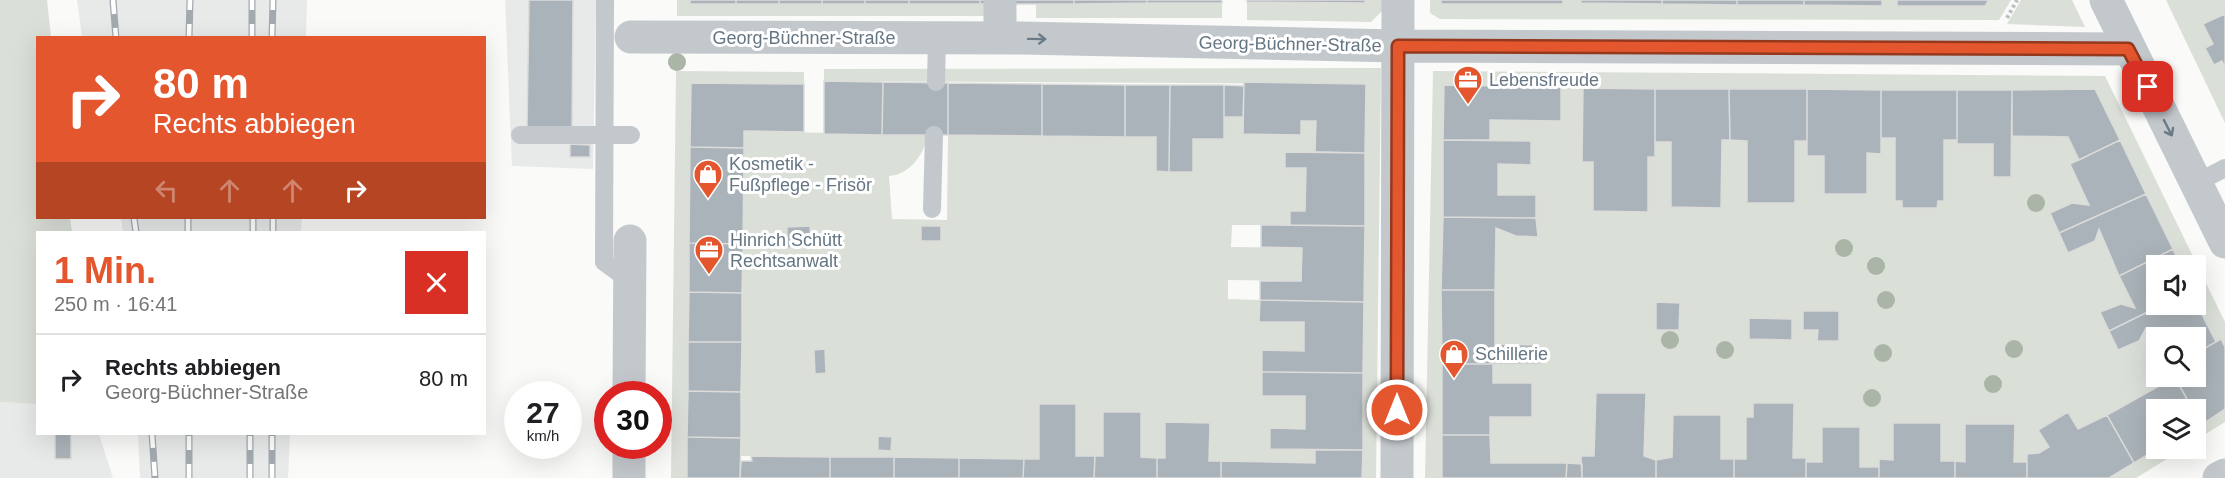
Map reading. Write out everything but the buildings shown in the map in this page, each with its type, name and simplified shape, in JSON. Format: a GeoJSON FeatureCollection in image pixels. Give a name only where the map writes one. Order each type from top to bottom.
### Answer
{"type":"FeatureCollection","features":[{"type":"Feature","properties":{"kind":"street"},"geometry":{"type":"LineString","coordinates":[[1397,478],[1398,0]]}},
{"type":"Feature","properties":{"kind":"street"},"geometry":{"type":"LineString","coordinates":[[2106,0],[2128,49],[2225,242]]}},
{"type":"Feature","properties":{"kind":"street"},"geometry":{"type":"LineString","coordinates":[[1000,3],[1000,38]]}},
{"type":"Feature","properties":{"kind":"street","name":"Georg-Büchner-Straße"},"geometry":{"type":"LineString","coordinates":[[631,37],[1000,38],[1398,46],[2128,49]]}},
{"type":"Feature","properties":{"kind":"street"},"geometry":{"type":"LineString","coordinates":[[629,381],[630,241]]}},
{"type":"Feature","properties":{"kind":"street"},"geometry":{"type":"LineString","coordinates":[[629,459],[629,478]]}},
{"type":"Feature","properties":{"kind":"street"},"geometry":{"type":"LineString","coordinates":[[2219,478],[2225,475]]}},
{"type":"Feature","properties":{"kind":"lane"},"geometry":{"type":"LineString","coordinates":[[605,0],[604,262],[630,281]]}},
{"type":"Feature","properties":{"kind":"lane"},"geometry":{"type":"LineString","coordinates":[[936,82],[937,38]]}},
{"type":"Feature","properties":{"kind":"lane"},"geometry":{"type":"LineString","coordinates":[[520,135],[631,135]]}},
{"type":"Feature","properties":{"kind":"lane"},"geometry":{"type":"LineString","coordinates":[[932,209],[934,135]]}},
{"type":"Feature","properties":{"kind":"lane"},"geometry":{"type":"LineString","coordinates":[[2196,183],[2225,168]]}},
{"type":"Feature","properties":{"kind":"shaded area"},"geometry":{"type":"Polygon","coordinates":[[[0,0],[47,0],[51,36],[36,36],[36,219],[70,219],[72,231],[36,231],[36,404],[0,402],[0,0]]]}},
{"type":"Feature","properties":{"kind":"shaded area"},"geometry":{"type":"Polygon","coordinates":[[[77,0],[307,0],[306,36],[82,36],[77,0]]]}},
{"type":"Feature","properties":{"kind":"shaded area"},"geometry":{"type":"Polygon","coordinates":[[[505,0],[596,0],[593,169],[512,166],[505,0]]]}},
{"type":"Feature","properties":{"kind":"shaded area"},"geometry":{"type":"Polygon","coordinates":[[[677,0],[690,0],[690,4],[986,4],[986,16],[677,16],[677,0]]]}},
{"type":"Feature","properties":{"kind":"shaded area"},"geometry":{"type":"Polygon","coordinates":[[[1365,0],[1383,0],[1382,11],[1371,22],[1247,20],[1247,2],[1364,3],[1365,0]]]}},
{"type":"Feature","properties":{"kind":"shaded area"},"geometry":{"type":"Polygon","coordinates":[[[1430,0],[2011,0],[1999,20],[1440,19],[1430,13],[1430,0]]]}},
{"type":"Feature","properties":{"kind":"shaded area"},"geometry":{"type":"Polygon","coordinates":[[[2021,0],[2072,0],[2085,27],[2007,24],[2021,0]]]}},
{"type":"Feature","properties":{"kind":"shaded area"},"geometry":{"type":"Polygon","coordinates":[[[2166,0],[2225,0],[2225,123],[2166,0]]]}},
{"type":"Feature","properties":{"kind":"shaded area"},"geometry":{"type":"Polygon","coordinates":[[[1036,3],[1222,3],[1222,18],[1036,18],[1036,3]]]}},
{"type":"Feature","properties":{"kind":"shaded area"},"geometry":{"type":"Polygon","coordinates":[[[1381,68],[1376,478],[1362,478],[1366,84],[824,81],[824,69],[1381,68]]]}},
{"type":"Feature","properties":{"kind":"shaded area"},"geometry":{"type":"Polygon","coordinates":[[[676,71],[804,72],[804,84],[691,83],[687,478],[671,478],[676,71]]]}},
{"type":"Feature","properties":{"kind":"shaded area"},"geometry":{"type":"Polygon","coordinates":[[[1433,71],[2105,76],[2192,255],[2146,255],[2146,315],[2206,315],[2206,283],[2225,322],[2225,422],[2206,434],[2206,399],[2146,399],[2146,459],[2167,459],[2136,478],[1425,478],[1433,71]]]}},
{"type":"Feature","properties":{"kind":"shaded area"},"geometry":{"type":"Polygon","coordinates":[[[1224,117],[1243,117],[1244,134],[1300,135],[1301,121],[1316,121],[1315,152],[1285,152],[1285,168],[1306,168],[1305,211],[1290,211],[1290,225],[1232,225],[1231,247],[1302,248],[1301,281],[1228,280],[1228,299],[1260,300],[1260,322],[1304,322],[1304,351],[1262,351],[1262,396],[1305,396],[1305,429],[1270,428],[1270,449],[1315,450],[1315,463],[1209,461],[1209,423],[1165,423],[1165,458],[1141,457],[1141,412],[1103,412],[1103,456],[1076,456],[1076,404],[1039,404],[1039,459],[741,456],[744,131],[928,135],[923,149],[910,168],[897,175],[889,176],[892,219],[947,220],[948,135],[1156,137],[1156,171],[1193,172],[1193,139],[1224,139],[1224,117]]]}},
{"type":"Feature","properties":{"kind":"shaded area"},"geometry":{"type":"Polygon","coordinates":[[[121,219],[302,219],[301,231],[123,231],[121,219]]]}},
{"type":"Feature","properties":{"kind":"shaded area"},"geometry":{"type":"Polygon","coordinates":[[[0,402],[36,404],[36,435],[99,435],[113,478],[0,478],[0,402]]]}},
{"type":"Feature","properties":{"kind":"shaded area"},"geometry":{"type":"Polygon","coordinates":[[[138,435],[290,435],[288,478],[140,478],[138,435]]]}},
{"type":"Feature","properties":{"kind":"railway"},"geometry":{"type":"LineString","coordinates":[[113,0],[116,36]]}},
{"type":"Feature","properties":{"kind":"railway"},"geometry":{"type":"LineString","coordinates":[[189,36],[190,0]]}},
{"type":"Feature","properties":{"kind":"railway"},"geometry":{"type":"LineString","coordinates":[[252,0],[252,36]]}},
{"type":"Feature","properties":{"kind":"railway"},"geometry":{"type":"LineString","coordinates":[[272,36],[273,0]]}},
{"type":"Feature","properties":{"kind":"railway"},"geometry":{"type":"LineString","coordinates":[[134,219],[136,231]]}},
{"type":"Feature","properties":{"kind":"railway"},"geometry":{"type":"LineString","coordinates":[[188,219],[188,231]]}},
{"type":"Feature","properties":{"kind":"railway"},"geometry":{"type":"LineString","coordinates":[[253,219],[253,231]]}},
{"type":"Feature","properties":{"kind":"railway"},"geometry":{"type":"LineString","coordinates":[[273,219],[273,231]]}},
{"type":"Feature","properties":{"kind":"railway"},"geometry":{"type":"LineString","coordinates":[[152,435],[155,478]]}},
{"type":"Feature","properties":{"kind":"railway"},"geometry":{"type":"LineString","coordinates":[[189,435],[189,478]]}},
{"type":"Feature","properties":{"kind":"railway"},"geometry":{"type":"LineString","coordinates":[[250,435],[250,478]]}},
{"type":"Feature","properties":{"kind":"railway"},"geometry":{"type":"LineString","coordinates":[[272,435],[272,478]]}},
{"type":"Feature","properties":{"kind":"place","name":"Lebensfreude"},"geometry":{"type":"Point","coordinates":[1468,106]}},
{"type":"Feature","properties":{"kind":"place","name":"Kosmetik - Fußpflege - Frisör"},"geometry":{"type":"Point","coordinates":[708,200]}},
{"type":"Feature","properties":{"kind":"place","name":"Hinrich Schütt Rechtsanwalt"},"geometry":{"type":"Point","coordinates":[709,276]}},
{"type":"Feature","properties":{"kind":"place","name":"Schillerie"},"geometry":{"type":"Point","coordinates":[1454,380]}},
{"type":"Feature","properties":{"kind":"route"},"geometry":{"type":"LineString","coordinates":[[1397,410],[1398,46],[2128,49],[2148,87]]}}]}
